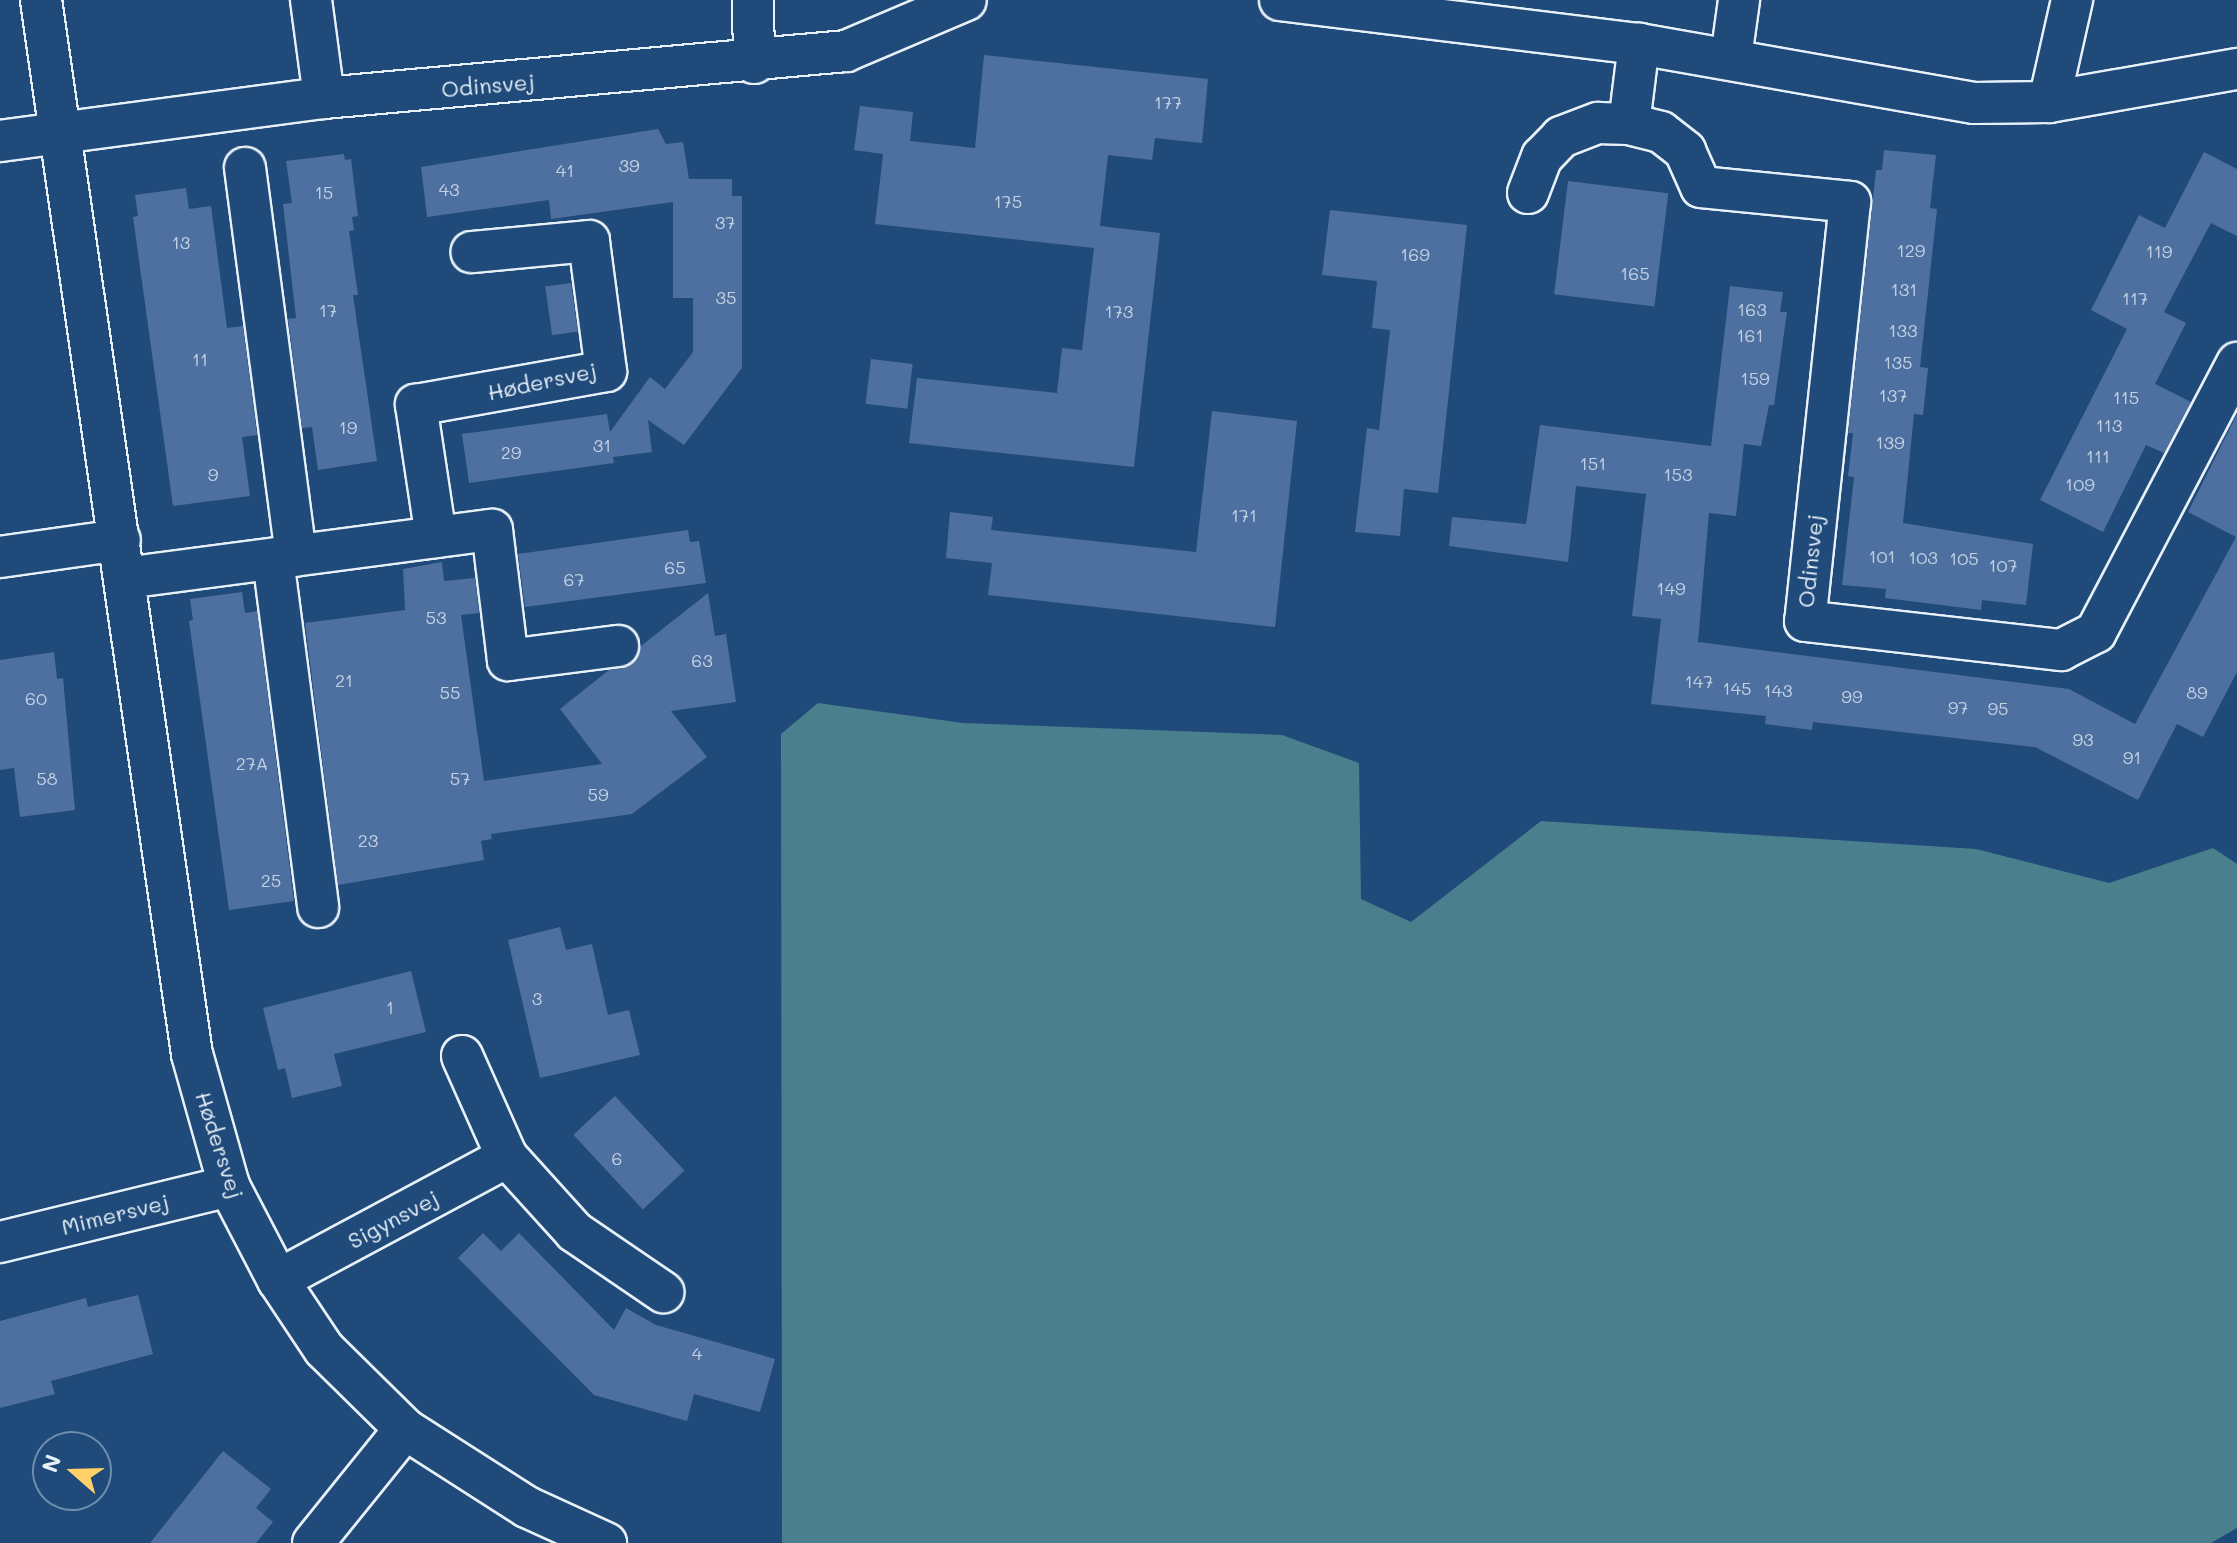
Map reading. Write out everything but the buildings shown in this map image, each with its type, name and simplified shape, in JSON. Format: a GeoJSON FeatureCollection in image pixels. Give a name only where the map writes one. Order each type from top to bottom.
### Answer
{"type":"FeatureCollection","features":[{"type":"Feature","properties":{"kind":"street","name":"Hødersvej"},"geometry":{"type":"LineString","coordinates":[[41,0],[63,132],[192,1054],[229,1186],[278,1280],[324,1349],[405,1429],[527,1507],[606,1543]]}},
{"type":"Feature","properties":{"kind":"street"},"geometry":{"type":"LineString","coordinates":[[311,0],[324,98]]}},
{"type":"Feature","properties":{"kind":"street"},"geometry":{"type":"LineString","coordinates":[[753,0],[754,63]]}},
{"type":"Feature","properties":{"kind":"street","name":"Odinsvej"},"geometry":{"type":"LineString","coordinates":[[0,141],[324,98],[754,63],[846,51],[966,0]]}},
{"type":"Feature","properties":{"kind":"street"},"geometry":{"type":"LineString","coordinates":[[1280,0],[1376,5],[1639,44],[1974,103],[2049,102],[2237,69]]}},
{"type":"Feature","properties":{"kind":"street"},"geometry":{"type":"LineString","coordinates":[[1731,58],[1739,0]]}},
{"type":"Feature","properties":{"kind":"street"},"geometry":{"type":"LineString","coordinates":[[2049,102],[2072,0]]}},
{"type":"Feature","properties":{"kind":"street"},"geometry":{"type":"LineString","coordinates":[[1629,124],[1639,44]]}},
{"type":"Feature","properties":{"kind":"street","name":"Odinsvej"},"geometry":{"type":"LineString","coordinates":[[1528,193],[1542,157],[1561,137],[1598,123],[1629,124],[1661,132],[1685,151],[1701,187],[1850,202],[1805,621],[2061,650],[2096,632],[2237,363]]}},
{"type":"Feature","properties":{"kind":"street"},"geometry":{"type":"LineString","coordinates":[[245,168],[318,907]]}},
{"type":"Feature","properties":{"kind":"street","name":"Hødersvej"},"geometry":{"type":"LineString","coordinates":[[436,537],[416,405],[606,371],[589,241],[472,252]]}},
{"type":"Feature","properties":{"kind":"street"},"geometry":{"type":"LineString","coordinates":[[0,557],[284,557],[492,530],[508,660],[618,646]]}},
{"type":"Feature","properties":{"kind":"street"},"geometry":{"type":"LineString","coordinates":[[462,1056],[507,1157],[575,1232],[663,1292]]}},
{"type":"Feature","properties":{"kind":"street","name":"Sigynsvej"},"geometry":{"type":"LineString","coordinates":[[278,1280],[507,1157]]}},
{"type":"Feature","properties":{"kind":"street","name":"Mimersvej"},"geometry":{"type":"LineString","coordinates":[[0,1242],[229,1186]]}},
{"type":"Feature","properties":{"kind":"street"},"geometry":{"type":"LineString","coordinates":[[313,1543],[405,1429]]}},
{"type":"Feature","properties":{"kind":"green space"},"geometry":{"type":"Polygon","coordinates":[[[818,703],[963,723],[1282,735],[1359,763],[1361,899],[1411,922],[1541,821],[1976,849],[2109,883],[2213,848],[2237,864],[2237,1528],[2211,1543],[782,1543],[781,734],[818,703]]]}}]}
